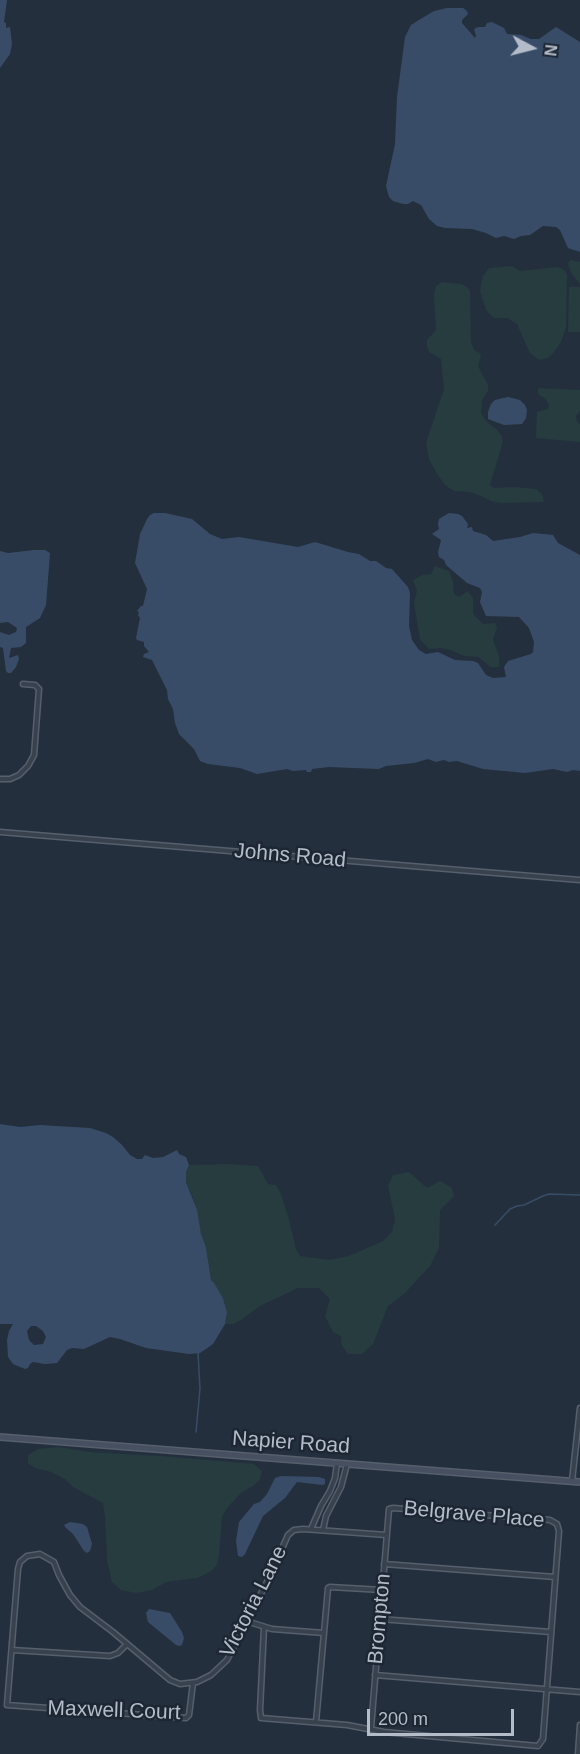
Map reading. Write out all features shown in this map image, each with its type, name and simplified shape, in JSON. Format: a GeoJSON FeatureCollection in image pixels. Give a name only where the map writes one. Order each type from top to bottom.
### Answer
{"type":"FeatureCollection","features":[{"type":"Feature","properties":{"kind":"street"},"geometry":{"type":"LineString","coordinates":[[0,779],[19,775],[34,755],[39,690],[35,685],[23,684]]}},
{"type":"Feature","properties":{"kind":"street","name":"Johns Road"},"geometry":{"type":"LineString","coordinates":[[0,831],[580,880]]}},
{"type":"Feature","properties":{"kind":"street"},"geometry":{"type":"LineString","coordinates":[[572,1481],[580,1408]]}},
{"type":"Feature","properties":{"kind":"street","name":"Napier Road"},"geometry":{"type":"LineString","coordinates":[[0,1437],[580,1482]]}},
{"type":"Feature","properties":{"kind":"street"},"geometry":{"type":"LineString","coordinates":[[311,1529],[330,1491],[337,1464]]}},
{"type":"Feature","properties":{"kind":"street"},"geometry":{"type":"LineString","coordinates":[[323,1530],[326,1516],[341,1487],[346,1464]]}},
{"type":"Feature","properties":{"kind":"street","name":"Belgrave Place"},"geometry":{"type":"LineString","coordinates":[[389,1509],[550,1520],[557,1524],[559,1531],[555,1577]]}},
{"type":"Feature","properties":{"kind":"street","name":"Brompton"},"geometry":{"type":"LineString","coordinates":[[370,1728],[389,1509]]}},
{"type":"Feature","properties":{"kind":"street","name":"Victoria Lane"},"geometry":{"type":"LineString","coordinates":[[193,1683],[211,1675],[227,1660],[288,1535],[294,1530],[311,1529],[387,1535]]}},
{"type":"Feature","properties":{"kind":"street"},"geometry":{"type":"LineString","coordinates":[[127,1644],[118,1653],[110,1656],[12,1650],[20,1562],[33,1554],[40,1554],[54,1562],[70,1595],[80,1607],[127,1644],[170,1680],[180,1684],[193,1683]]}},
{"type":"Feature","properties":{"kind":"street"},"geometry":{"type":"LineString","coordinates":[[264,1627],[261,1718],[538,1746],[543,1739],[555,1577],[384,1564]]}},
{"type":"Feature","properties":{"kind":"street"},"geometry":{"type":"LineString","coordinates":[[316,1722],[328,1588],[382,1590]]}},
{"type":"Feature","properties":{"kind":"street"},"geometry":{"type":"LineString","coordinates":[[380,1619],[551,1632]]}},
{"type":"Feature","properties":{"kind":"street"},"geometry":{"type":"LineString","coordinates":[[246,1621],[264,1627],[324,1633]]}},
{"type":"Feature","properties":{"kind":"street","name":"Maxwell Court"},"geometry":{"type":"LineString","coordinates":[[12,1650],[7,1705],[186,1718],[189,1715],[193,1683]]}},
{"type":"Feature","properties":{"kind":"street"},"geometry":{"type":"LineString","coordinates":[[375,1676],[580,1692]]}},
{"type":"Feature","properties":{"kind":"street"},"geometry":{"type":"LineString","coordinates":[[578,1754],[580,1725]]}},
{"type":"Feature","properties":{"kind":"green space"},"geometry":{"type":"Polygon","coordinates":[[[570,260],[580,262],[580,284],[570,271],[568,264],[570,260]]]}},
{"type":"Feature","properties":{"kind":"green space"},"geometry":{"type":"Polygon","coordinates":[[[512,266],[520,271],[557,267],[563,269],[567,274],[566,328],[561,342],[548,358],[539,360],[530,353],[517,324],[507,318],[494,318],[486,310],[480,291],[483,276],[489,268],[512,266]]]}},
{"type":"Feature","properties":{"kind":"green space"},"geometry":{"type":"Polygon","coordinates":[[[442,282],[461,284],[470,291],[471,342],[474,350],[481,354],[478,366],[488,385],[488,391],[482,400],[481,413],[501,435],[503,441],[490,485],[494,488],[536,489],[542,494],[544,502],[501,503],[470,492],[454,491],[445,485],[429,459],[426,443],[444,389],[441,359],[429,352],[427,340],[436,330],[434,295],[436,286],[442,282]]]}},
{"type":"Feature","properties":{"kind":"green space"},"geometry":{"type":"Polygon","coordinates":[[[569,287],[580,287],[580,332],[568,332],[569,287]]]}},
{"type":"Feature","properties":{"kind":"green space"},"geometry":{"type":"Polygon","coordinates":[[[538,388],[580,390],[580,411],[576,416],[580,424],[580,442],[536,438],[537,412],[548,409],[549,405],[538,393],[538,388]]]}},
{"type":"Feature","properties":{"kind":"green space"},"geometry":{"type":"Polygon","coordinates":[[[435,566],[449,571],[454,594],[459,597],[468,591],[473,598],[473,614],[483,624],[495,623],[497,627],[493,640],[499,656],[499,667],[490,667],[479,657],[464,656],[440,648],[429,649],[420,639],[414,603],[417,591],[413,580],[431,574],[435,566]]]}},
{"type":"Feature","properties":{"kind":"green space"},"geometry":{"type":"Polygon","coordinates":[[[189,1165],[258,1166],[268,1184],[276,1185],[280,1192],[300,1256],[329,1260],[349,1256],[383,1241],[392,1232],[395,1219],[388,1186],[393,1175],[409,1172],[427,1188],[440,1181],[451,1187],[454,1196],[440,1210],[439,1248],[430,1266],[404,1294],[388,1306],[373,1344],[362,1354],[348,1354],[342,1346],[341,1336],[333,1332],[325,1316],[330,1299],[319,1288],[298,1288],[260,1306],[233,1324],[225,1324],[227,1317],[223,1298],[211,1280],[206,1247],[193,1198],[186,1182],[186,1172],[189,1165]]]}},
{"type":"Feature","properties":{"kind":"green space"},"geometry":{"type":"Polygon","coordinates":[[[59,1447],[89,1452],[254,1464],[262,1471],[260,1479],[242,1492],[222,1517],[217,1565],[210,1572],[197,1578],[166,1582],[152,1590],[136,1593],[121,1590],[112,1582],[107,1561],[103,1503],[73,1487],[65,1479],[35,1468],[28,1463],[28,1455],[38,1449],[59,1447]]]}},
{"type":"Feature","properties":{"kind":"water"},"geometry":{"type":"Polygon","coordinates":[[[0,0],[7,0],[4,22],[6,28],[10,27],[12,44],[10,54],[0,68],[0,0]]]}},
{"type":"Feature","properties":{"kind":"water"},"geometry":{"type":"Polygon","coordinates":[[[463,8],[467,11],[468,14],[462,23],[475,38],[474,29],[485,27],[487,23],[492,22],[504,28],[507,34],[521,35],[531,39],[539,39],[556,27],[580,42],[580,252],[568,248],[560,230],[556,227],[543,226],[530,235],[514,239],[504,236],[496,238],[472,229],[437,226],[429,219],[421,205],[413,201],[403,204],[389,197],[386,186],[395,144],[397,97],[405,37],[411,25],[434,11],[463,8]]]}},
{"type":"Feature","properties":{"kind":"water"},"geometry":{"type":"Polygon","coordinates":[[[508,397],[520,400],[525,405],[526,418],[522,424],[504,425],[488,419],[491,404],[495,400],[508,397]]]}},
{"type":"Feature","properties":{"kind":"water"},"geometry":{"type":"Polygon","coordinates":[[[154,513],[192,519],[210,534],[222,539],[239,537],[298,547],[315,542],[376,561],[392,569],[408,587],[410,593],[409,626],[412,640],[419,650],[426,654],[438,652],[455,660],[473,661],[478,663],[486,675],[493,678],[506,677],[504,667],[508,661],[533,652],[534,642],[529,628],[519,617],[486,616],[480,602],[482,592],[480,588],[467,583],[446,565],[438,552],[441,540],[432,534],[439,529],[439,519],[449,513],[462,516],[468,524],[467,528],[472,527],[473,531],[486,535],[493,541],[533,533],[553,535],[558,543],[580,555],[580,771],[567,772],[553,769],[525,773],[483,769],[457,761],[436,762],[428,759],[379,769],[329,767],[312,769],[311,772],[287,769],[257,774],[240,768],[200,761],[194,749],[179,734],[167,690],[152,660],[143,657],[149,652],[144,642],[136,638],[140,618],[137,611],[143,606],[147,589],[135,563],[140,534],[147,519],[154,513]]]}},
{"type":"Feature","properties":{"kind":"water"},"geometry":{"type":"Polygon","coordinates":[[[45,550],[50,553],[46,605],[40,618],[26,627],[26,643],[21,647],[11,648],[9,658],[18,655],[19,659],[16,667],[8,673],[3,648],[0,647],[0,632],[9,635],[16,632],[17,628],[8,622],[0,623],[0,551],[8,553],[45,550]]]}},
{"type":"Feature","properties":{"kind":"water"},"geometry":{"type":"Polygon","coordinates":[[[0,1124],[20,1127],[40,1125],[90,1128],[113,1137],[137,1159],[142,1159],[145,1155],[153,1158],[163,1157],[177,1150],[179,1154],[186,1157],[189,1165],[186,1182],[197,1210],[211,1280],[223,1298],[227,1313],[225,1324],[213,1344],[200,1353],[189,1354],[146,1348],[110,1337],[84,1349],[67,1350],[57,1363],[33,1362],[25,1369],[13,1364],[8,1357],[7,1340],[13,1324],[0,1324],[0,1124]],[[31,1326],[27,1331],[29,1340],[34,1345],[43,1344],[46,1337],[43,1331],[36,1326],[31,1326]]]}},
{"type":"Feature","properties":{"kind":"water"},"geometry":{"type":"Polygon","coordinates":[[[281,1476],[319,1477],[325,1479],[325,1484],[297,1482],[285,1498],[263,1516],[245,1554],[242,1557],[238,1556],[236,1541],[239,1522],[254,1504],[260,1502],[267,1494],[275,1478],[281,1476]]]}},
{"type":"Feature","properties":{"kind":"water"},"geometry":{"type":"Polygon","coordinates":[[[70,1522],[87,1527],[92,1544],[87,1553],[64,1525],[70,1522]]]}},
{"type":"Feature","properties":{"kind":"water"},"geometry":{"type":"Polygon","coordinates":[[[149,1609],[170,1613],[182,1632],[184,1638],[182,1645],[176,1645],[148,1622],[146,1613],[149,1609]]]}},
{"type":"Feature","properties":{"kind":"waterway"},"geometry":{"type":"LineString","coordinates":[[495,1225],[510,1209],[543,1196],[549,1194],[580,1195]]}},
{"type":"Feature","properties":{"kind":"waterway"},"geometry":{"type":"LineString","coordinates":[[196,1432],[200,1389],[198,1353]]}}]}
